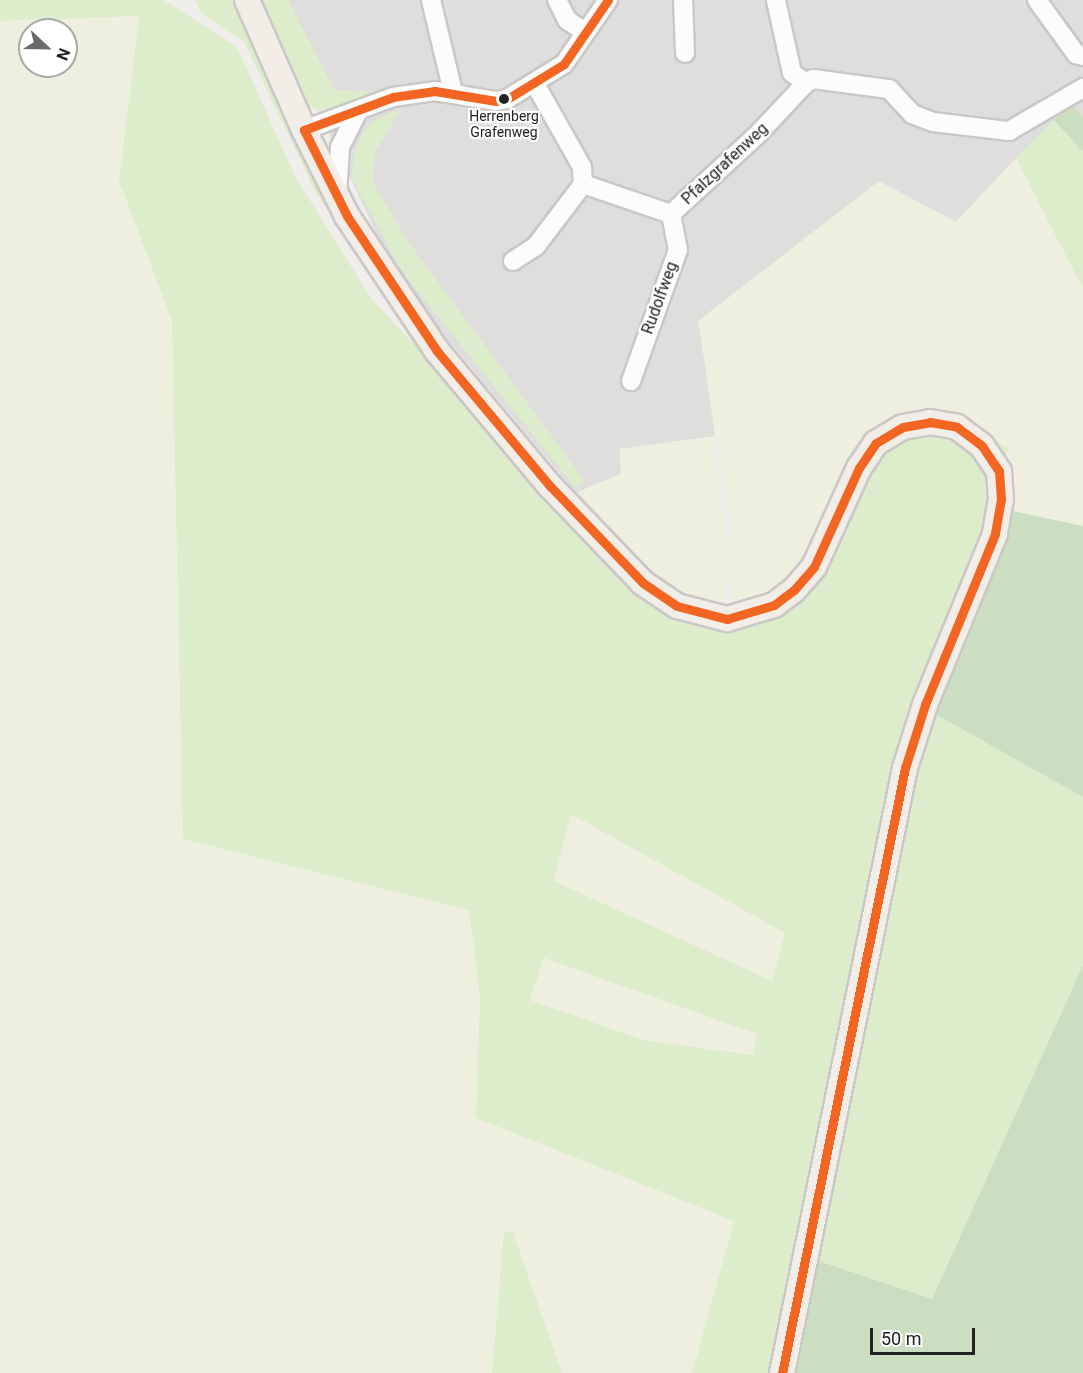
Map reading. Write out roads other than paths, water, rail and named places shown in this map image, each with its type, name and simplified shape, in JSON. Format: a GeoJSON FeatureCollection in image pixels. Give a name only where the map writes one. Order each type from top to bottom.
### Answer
{"type":"FeatureCollection","features":[{"type":"Feature","properties":{"kind":"main road"},"geometry":{"type":"LineString","coordinates":[[247,0],[304,130],[337,196],[437,351],[550,486],[643,583],[677,606],[727,619],[774,605],[794,590],[814,567],[859,468],[876,443],[903,427],[930,422],[957,427],[982,446],[999,471],[1001,499],[994,534],[925,705],[905,768],[782,1373]]}},
{"type":"Feature","properties":{"kind":"street"},"geometry":{"type":"LineString","coordinates":[[430,0],[453,92]]}},
{"type":"Feature","properties":{"kind":"street"},"geometry":{"type":"LineString","coordinates":[[557,0],[567,20],[585,32]]}},
{"type":"Feature","properties":{"kind":"street"},"geometry":{"type":"LineString","coordinates":[[304,130],[393,97],[453,92],[496,101],[535,84],[564,64],[608,0]]}},
{"type":"Feature","properties":{"kind":"street"},"geometry":{"type":"LineString","coordinates":[[683,0],[685,53]]}},
{"type":"Feature","properties":{"kind":"street"},"geometry":{"type":"LineString","coordinates":[[776,0],[792,74],[806,83],[813,79],[889,89],[912,114],[933,122],[1009,131],[1083,88]]}},
{"type":"Feature","properties":{"kind":"street"},"geometry":{"type":"LineString","coordinates":[[1037,0],[1076,54],[1083,56]]}},
{"type":"Feature","properties":{"kind":"street","name":"Pfalzgrafenweg"},"geometry":{"type":"LineString","coordinates":[[583,184],[671,214],[759,133],[806,83]]}},
{"type":"Feature","properties":{"kind":"street"},"geometry":{"type":"LineString","coordinates":[[513,261],[536,246],[583,184],[582,167],[535,84]]}},
{"type":"Feature","properties":{"kind":"street"},"geometry":{"type":"LineString","coordinates":[[337,196],[340,147],[359,110]]}},
{"type":"Feature","properties":{"kind":"street","name":"Rudolfweg"},"geometry":{"type":"LineString","coordinates":[[631,381],[678,250],[671,214]]}},
{"type":"Feature","properties":{"kind":"place","name":"Herrenberg Grafenweg"},"geometry":{"type":"Point","coordinates":[504,99]}}]}
